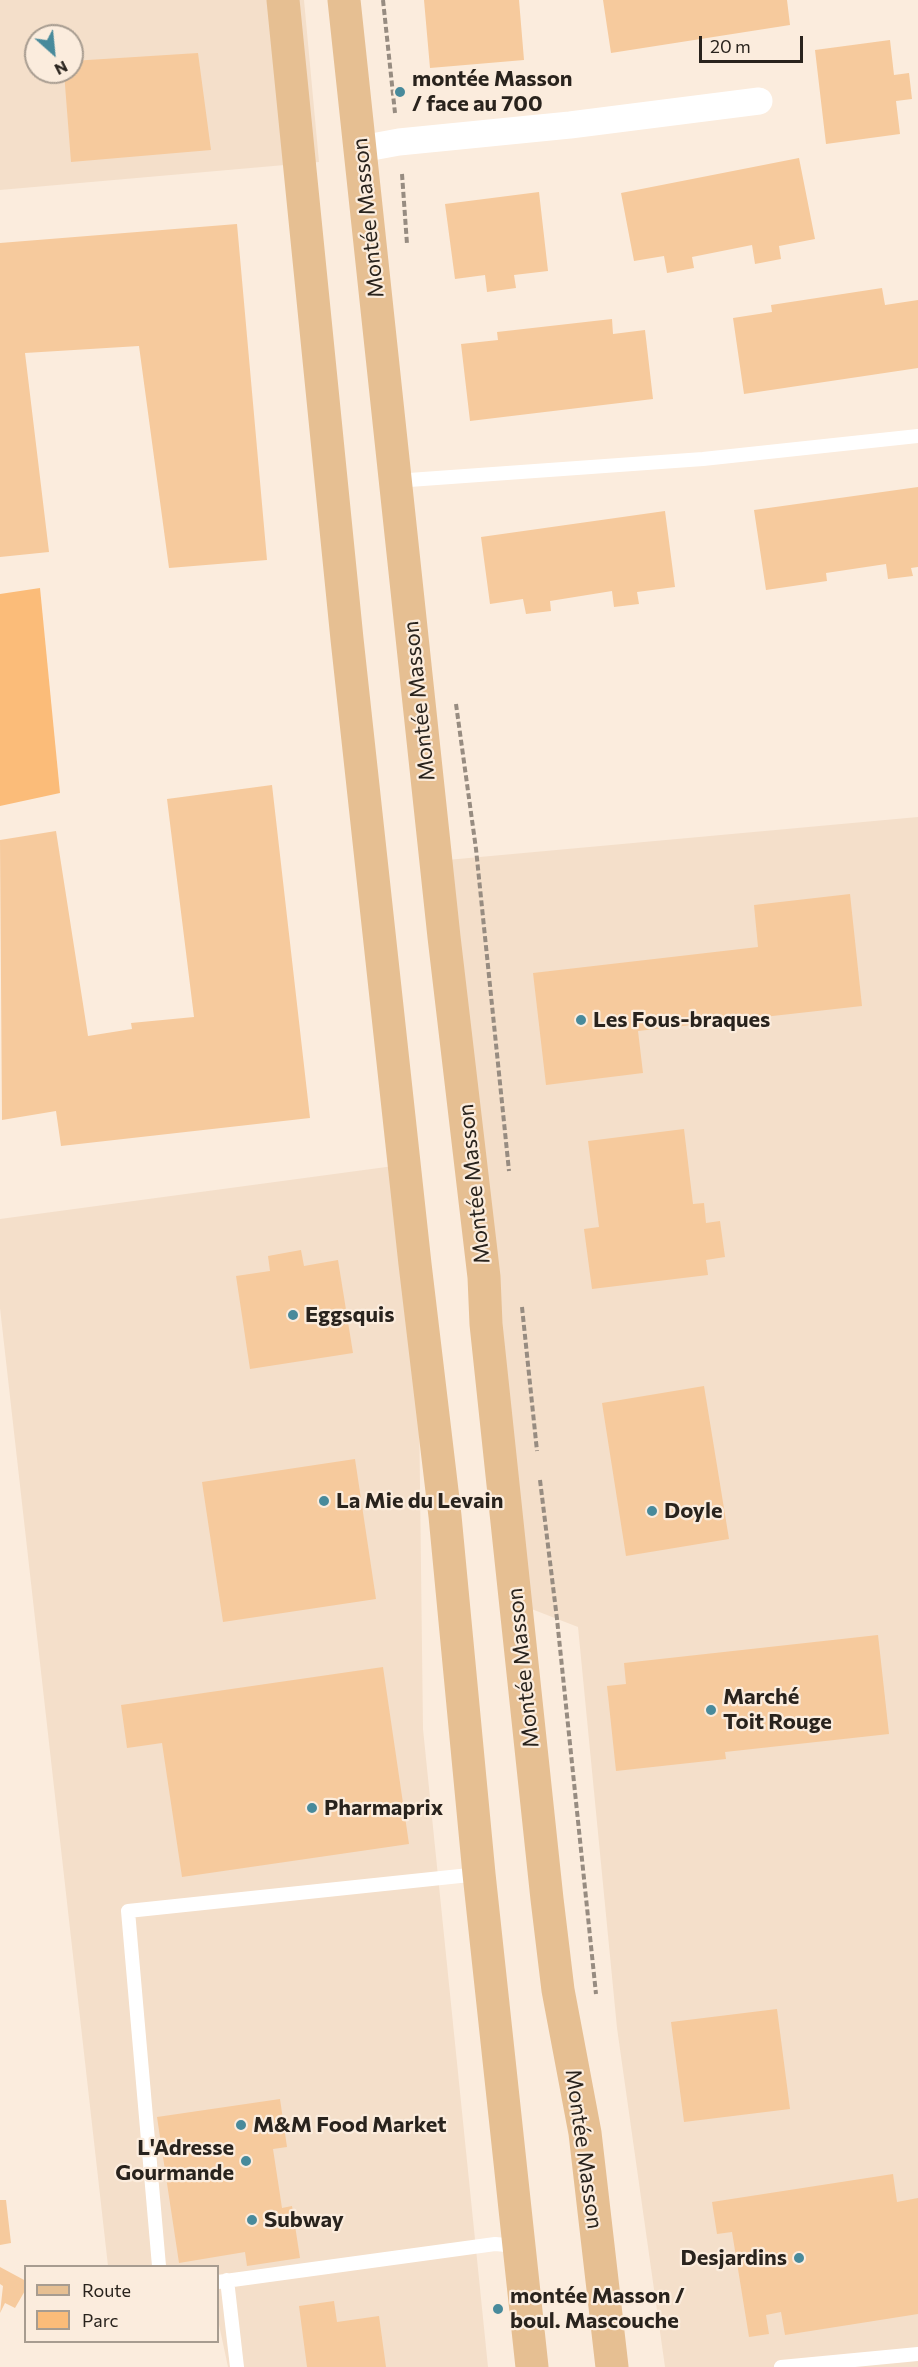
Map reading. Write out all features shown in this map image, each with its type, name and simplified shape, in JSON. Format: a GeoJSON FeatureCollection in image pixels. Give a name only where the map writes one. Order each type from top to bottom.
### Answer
{"type":"FeatureCollection","features":[{"type":"Feature","properties":{"kind":"main road"},"geometry":{"type":"LineString","coordinates":[[282,0],[347,639],[415,1264],[445,1516],[479,1874],[532,2367]]}},
{"type":"Feature","properties":{"kind":"main road","name":"Montée Masson"},"geometry":{"type":"LineString","coordinates":[[344,0],[484,1277],[486,1324],[547,1899],[558,1990],[585,2133],[612,2367]]}},
{"type":"Feature","properties":{"kind":"street"},"geometry":{"type":"LineString","coordinates":[[361,149],[399,142],[570,125],[759,101]]}},
{"type":"Feature","properties":{"kind":"lane"},"geometry":{"type":"LineString","coordinates":[[395,481],[703,459],[918,436]]}},
{"type":"Feature","properties":{"kind":"lane"},"geometry":{"type":"LineString","coordinates":[[159,2265],[128,1911],[479,1874]]}},
{"type":"Feature","properties":{"kind":"lane"},"geometry":{"type":"LineString","coordinates":[[237,2367],[222,2281],[495,2244],[518,2246]]}},
{"type":"Feature","properties":{"kind":"lane"},"geometry":{"type":"LineString","coordinates":[[781,2367],[918,2354]]}},
{"type":"Feature","properties":{"kind":"path"},"geometry":{"type":"LineString","coordinates":[[383,0],[394,95]]}},
{"type":"Feature","properties":{"kind":"path"},"geometry":{"type":"LineString","coordinates":[[482,907],[502,1112]]}},
{"type":"Feature","properties":{"kind":"path"},"geometry":{"type":"LineString","coordinates":[[522,1308],[537,1454]]}},
{"type":"Feature","properties":{"kind":"path"},"geometry":{"type":"LineString","coordinates":[[540,1477],[559,1630],[594,1975]]}},
{"type":"Feature","properties":{"kind":"shaded area"},"geometry":{"type":"Polygon","coordinates":[[[0,0],[304,0],[319,162],[0,190],[0,0]]]}},
{"type":"Feature","properties":{"kind":"shaded area"},"geometry":{"type":"Polygon","coordinates":[[[918,817],[918,2367],[665,2367],[617,2028],[578,1627],[516,1603],[436,861],[918,817]]]}},
{"type":"Feature","properties":{"kind":"shaded area"},"geometry":{"type":"Polygon","coordinates":[[[416,1163],[423,1729],[488,2367],[228,2367],[219,2325],[219,2265],[108,2265],[0,1308],[0,1219],[416,1163]]]}},
{"type":"Feature","properties":{"kind":"green space"},"geometry":{"type":"Polygon","coordinates":[[[40,588],[60,793],[0,806],[0,594],[40,588]]]}},
{"type":"Feature","properties":{"kind":"building"},"geometry":{"type":"Polygon","coordinates":[[[424,0],[519,0],[524,60],[430,68],[424,0]]]}},
{"type":"Feature","properties":{"kind":"building"},"geometry":{"type":"Polygon","coordinates":[[[603,0],[787,0],[790,25],[611,53],[603,0]]]}},
{"type":"Feature","properties":{"kind":"building"},"geometry":{"type":"Polygon","coordinates":[[[890,40],[894,75],[909,73],[912,99],[896,101],[900,134],[826,144],[815,50],[890,40]]]}},
{"type":"Feature","properties":{"kind":"building"},"geometry":{"type":"Polygon","coordinates":[[[198,53],[211,150],[71,162],[65,84],[84,84],[84,60],[198,53]]]}},
{"type":"Feature","properties":{"kind":"building"},"geometry":{"type":"Polygon","coordinates":[[[799,158],[815,239],[779,246],[781,259],[755,264],[752,245],[692,257],[694,268],[667,273],[664,256],[634,261],[621,193],[799,158]]]}},
{"type":"Feature","properties":{"kind":"building"},"geometry":{"type":"Polygon","coordinates":[[[539,192],[548,271],[514,275],[516,288],[487,292],[485,275],[455,279],[445,204],[539,192]]]}},
{"type":"Feature","properties":{"kind":"building"},"geometry":{"type":"Polygon","coordinates":[[[237,224],[267,560],[169,568],[139,346],[25,353],[49,552],[0,557],[0,243],[237,224]]]}},
{"type":"Feature","properties":{"kind":"building"},"geometry":{"type":"Polygon","coordinates":[[[882,288],[885,305],[918,300],[918,368],[744,394],[733,318],[772,312],[771,305],[882,288]]]}},
{"type":"Feature","properties":{"kind":"building"},"geometry":{"type":"Polygon","coordinates":[[[612,319],[613,334],[645,330],[653,399],[470,421],[461,344],[498,340],[497,332],[612,319]]]}},
{"type":"Feature","properties":{"kind":"building"},"geometry":{"type":"Polygon","coordinates":[[[918,487],[918,567],[911,568],[913,576],[888,579],[886,564],[826,573],[827,581],[766,590],[754,510],[918,487]]]}},
{"type":"Feature","properties":{"kind":"building"},"geometry":{"type":"Polygon","coordinates":[[[665,511],[675,587],[637,592],[639,604],[614,607],[612,591],[550,601],[551,611],[526,614],[523,599],[490,604],[481,537],[665,511]]]}},
{"type":"Feature","properties":{"kind":"building"},"geometry":{"type":"Polygon","coordinates":[[[272,785],[310,1118],[61,1146],[56,1111],[2,1120],[0,840],[56,831],[88,1036],[132,1029],[131,1023],[194,1017],[167,799],[272,785]]]}},
{"type":"Feature","properties":{"kind":"building"},"geometry":{"type":"Polygon","coordinates":[[[850,894],[862,1006],[638,1031],[643,1073],[546,1085],[533,973],[758,947],[754,905],[850,894]]]}},
{"type":"Feature","properties":{"kind":"building"},"geometry":{"type":"Polygon","coordinates":[[[684,1129],[693,1204],[704,1203],[706,1223],[720,1221],[725,1257],[706,1260],[708,1275],[592,1289],[584,1229],[599,1227],[588,1141],[684,1129]]]}},
{"type":"Feature","properties":{"kind":"building"},"geometry":{"type":"Polygon","coordinates":[[[301,1250],[304,1266],[338,1260],[353,1353],[250,1369],[236,1276],[270,1271],[268,1256],[301,1250]]]}},
{"type":"Feature","properties":{"kind":"building"},"geometry":{"type":"Polygon","coordinates":[[[704,1386],[729,1539],[626,1556],[602,1403],[704,1386]]]}},
{"type":"Feature","properties":{"kind":"building"},"geometry":{"type":"Polygon","coordinates":[[[355,1459],[376,1599],[223,1622],[202,1482],[355,1459]]]}},
{"type":"Feature","properties":{"kind":"building"},"geometry":{"type":"Polygon","coordinates":[[[878,1635],[889,1734],[725,1752],[726,1759],[616,1771],[607,1686],[626,1684],[624,1663],[878,1635]]]}},
{"type":"Feature","properties":{"kind":"building"},"geometry":{"type":"Polygon","coordinates":[[[383,1667],[409,1844],[182,1877],[162,1743],[127,1748],[121,1705],[383,1667]]]}},
{"type":"Feature","properties":{"kind":"building"},"geometry":{"type":"Polygon","coordinates":[[[777,2009],[790,2109],[684,2122],[671,2022],[777,2009]]]}},
{"type":"Feature","properties":{"kind":"building"},"geometry":{"type":"Polygon","coordinates":[[[280,2099],[287,2147],[273,2149],[282,2208],[292,2206],[300,2258],[247,2266],[245,2252],[179,2263],[157,2117],[280,2099]]]}},
{"type":"Feature","properties":{"kind":"building"},"geometry":{"type":"Polygon","coordinates":[[[893,2174],[897,2202],[918,2198],[918,2314],[785,2335],[781,2312],[766,2315],[769,2334],[749,2337],[732,2232],[717,2234],[712,2202],[893,2174]]]}},
{"type":"Feature","properties":{"kind":"building"},"geometry":{"type":"Polygon","coordinates":[[[0,2200],[6,2200],[11,2243],[0,2245],[0,2200]]]}},
{"type":"Feature","properties":{"kind":"building"},"geometry":{"type":"Polygon","coordinates":[[[0,2267],[24,2280],[24,2292],[15,2308],[5,2303],[0,2313],[3,2286],[0,2284],[0,2267]]]}},
{"type":"Feature","properties":{"kind":"building"},"geometry":{"type":"Polygon","coordinates":[[[334,2301],[337,2322],[379,2316],[386,2367],[307,2367],[299,2306],[334,2301]]]}},
{"type":"Feature","properties":{"kind":"place","name":"montée Masson / face au 700"},"geometry":{"type":"Point","coordinates":[400,92]}},
{"type":"Feature","properties":{"kind":"place","name":"Les Fous-braques"},"geometry":{"type":"Point","coordinates":[581,1020]}},
{"type":"Feature","properties":{"kind":"place","name":"Eggsquis"},"geometry":{"type":"Point","coordinates":[293,1315]}},
{"type":"Feature","properties":{"kind":"place","name":"La Mie du Levain"},"geometry":{"type":"Point","coordinates":[324,1501]}},
{"type":"Feature","properties":{"kind":"place","name":"Doyle"},"geometry":{"type":"Point","coordinates":[652,1511]}},
{"type":"Feature","properties":{"kind":"place","name":"Marché Toit Rouge"},"geometry":{"type":"Point","coordinates":[711,1710]}},
{"type":"Feature","properties":{"kind":"place","name":"Pharmaprix"},"geometry":{"type":"Point","coordinates":[312,1808]}},
{"type":"Feature","properties":{"kind":"place","name":"M&M Food Market"},"geometry":{"type":"Point","coordinates":[241,2125]}},
{"type":"Feature","properties":{"kind":"place","name":"L'Adresse Gourmande"},"geometry":{"type":"Point","coordinates":[246,2161]}},
{"type":"Feature","properties":{"kind":"place","name":"Subway"},"geometry":{"type":"Point","coordinates":[252,2220]}},
{"type":"Feature","properties":{"kind":"place","name":"Desjardins"},"geometry":{"type":"Point","coordinates":[799,2258]}},
{"type":"Feature","properties":{"kind":"place","name":"montée Masson / boul. Mascouche"},"geometry":{"type":"Point","coordinates":[498,2309]}}]}
